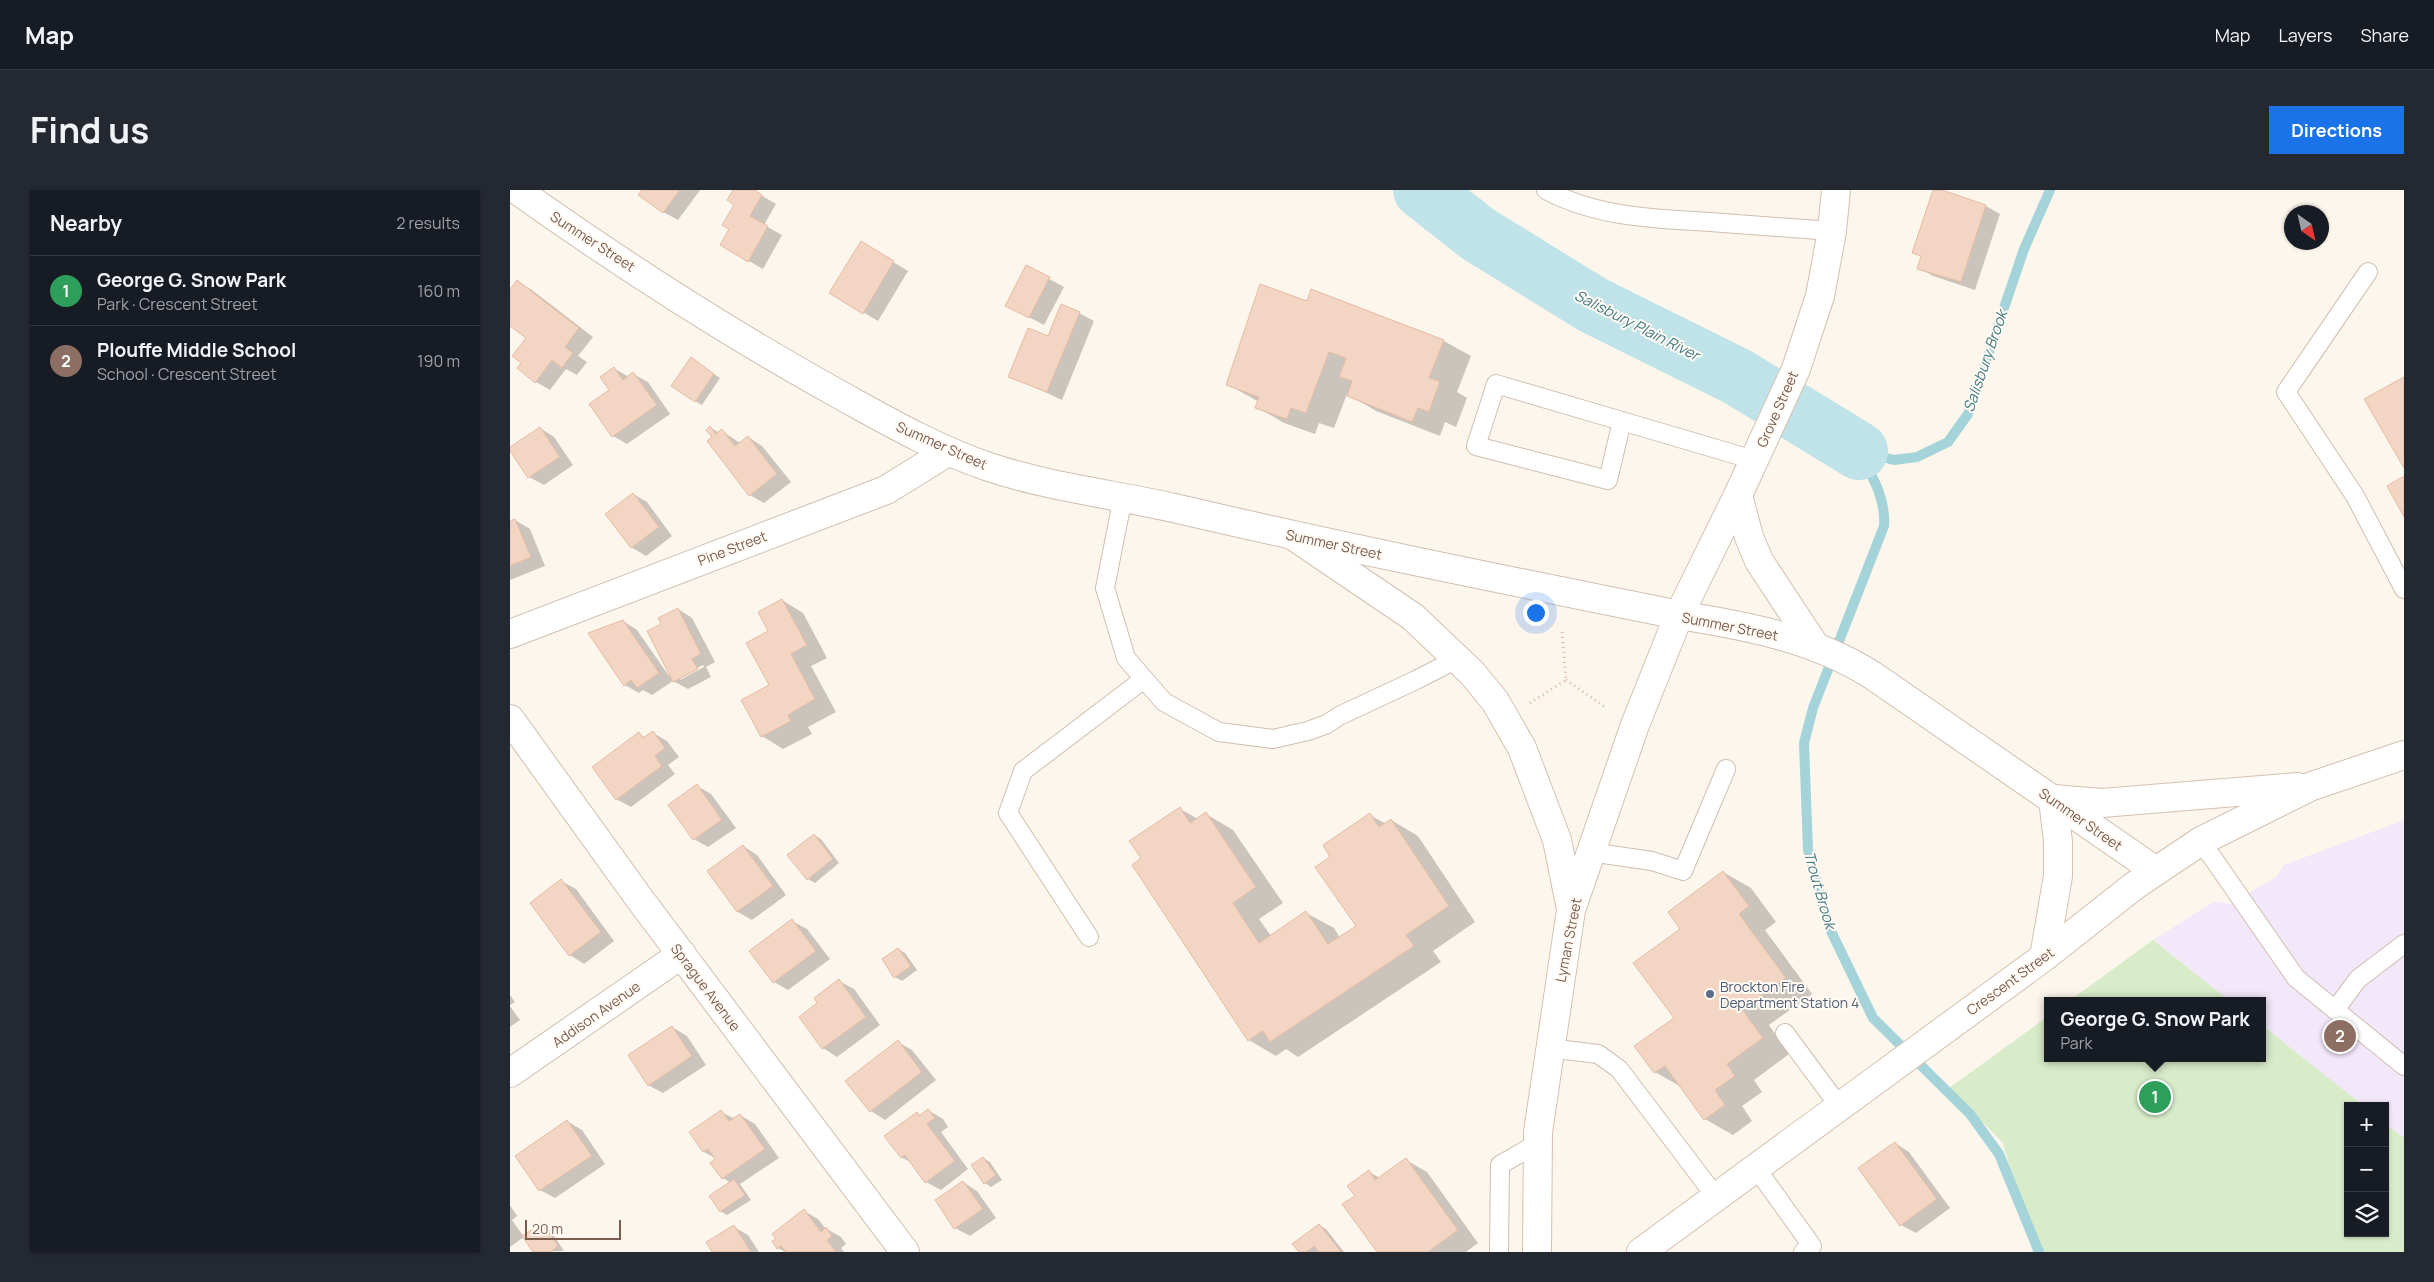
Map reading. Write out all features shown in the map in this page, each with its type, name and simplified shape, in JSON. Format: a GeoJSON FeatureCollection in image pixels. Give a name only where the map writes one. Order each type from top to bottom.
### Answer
{"type":"FeatureCollection","features":[{"type":"Feature","properties":{"kind":"street","name":"Summer Street"},"geometry":{"type":"LineString","coordinates":[[517,190],[564,223],[759,348],[873,413],[949,451],[988,467],[1032,479],[1123,497],[1295,537],[1679,616],[1736,624],[1815,646],[1872,675],[2156,871]]}},
{"type":"Feature","properties":{"kind":"street","name":"Grove Street"},"geometry":{"type":"LineString","coordinates":[[1679,616],[1738,495],[1796,369],[1820,296],[1832,231],[1836,190]]}},
{"type":"Feature","properties":{"kind":"street","name":"Pine Street"},"geometry":{"type":"LineString","coordinates":[[510,634],[886,490],[949,451]]}},
{"type":"Feature","properties":{"kind":"street"},"geometry":{"type":"LineString","coordinates":[[1738,495],[1749,537],[1759,560],[1815,646]]}},
{"type":"Feature","properties":{"kind":"street"},"geometry":{"type":"LineString","coordinates":[[1295,537],[1413,617],[1457,659],[1495,701],[1522,748],[1556,840],[1571,910]]}},
{"type":"Feature","properties":{"kind":"street","name":"Lyman Street"},"geometry":{"type":"LineString","coordinates":[[1537,1252],[1538,1143],[1549,1048],[1571,910],[1635,725],[1679,616]]}},
{"type":"Feature","properties":{"kind":"street","name":"Sprague Avenue"},"geometry":{"type":"LineString","coordinates":[[510,719],[682,954],[905,1252]]}},
{"type":"Feature","properties":{"kind":"street","name":"Crescent Street"},"geometry":{"type":"LineString","coordinates":[[1641,1252],[2044,957],[2156,871],[2201,842],[2312,786],[2404,755]]}},
{"type":"Feature","properties":{"kind":"street"},"geometry":{"type":"LineString","coordinates":[[2044,957],[2058,876],[2058,842],[2052,799],[2102,803],[2312,786]]}},
{"type":"Feature","properties":{"kind":"street","name":"Addison Avenue"},"geometry":{"type":"LineString","coordinates":[[510,1074],[682,954]]}},
{"type":"Feature","properties":{"kind":"lane"},"geometry":{"type":"LineString","coordinates":[[1546,190],[1560,198],[1585,206],[1656,219],[1832,231]]}},
{"type":"Feature","properties":{"kind":"lane"},"geometry":{"type":"LineString","coordinates":[[2368,272],[2286,392],[2355,496],[2404,589]]}},
{"type":"Feature","properties":{"kind":"lane"},"geometry":{"type":"LineString","coordinates":[[1622,421],[1608,480],[1476,446],[1496,384],[1622,421],[1758,451]]}},
{"type":"Feature","properties":{"kind":"lane"},"geometry":{"type":"LineString","coordinates":[[1123,497],[1105,588],[1126,658],[1164,702],[1219,732],[1272,739],[1308,731],[1327,724],[1457,659]]}},
{"type":"Feature","properties":{"kind":"lane"},"geometry":{"type":"LineString","coordinates":[[1089,936],[1008,812],[1022,772],[1144,679]]}},
{"type":"Feature","properties":{"kind":"lane"},"geometry":{"type":"LineString","coordinates":[[1590,852],[1652,861],[1684,871],[1726,769]]}},
{"type":"Feature","properties":{"kind":"lane"},"geometry":{"type":"LineString","coordinates":[[2201,842],[2296,978],[2404,1066]]}},
{"type":"Feature","properties":{"kind":"lane"},"geometry":{"type":"LineString","coordinates":[[2335,1010],[2358,980],[2404,944]]}},
{"type":"Feature","properties":{"kind":"lane"},"geometry":{"type":"LineString","coordinates":[[1785,1033],[1839,1106]]}},
{"type":"Feature","properties":{"kind":"lane"},"geometry":{"type":"LineString","coordinates":[[1549,1048],[1598,1054],[1619,1069],[1716,1197]]}},
{"type":"Feature","properties":{"kind":"lane"},"geometry":{"type":"LineString","coordinates":[[1500,1252],[1500,1166],[1538,1143]]}},
{"type":"Feature","properties":{"kind":"lane"},"geometry":{"type":"LineString","coordinates":[[1756,1168],[1811,1250]]}},
{"type":"Feature","properties":{"kind":"path"},"geometry":{"type":"LineString","coordinates":[[1562,631],[1566,680]]}},
{"type":"Feature","properties":{"kind":"path"},"geometry":{"type":"LineString","coordinates":[[1566,680],[1605,706]]}},
{"type":"Feature","properties":{"kind":"path"},"geometry":{"type":"LineString","coordinates":[[1525,707],[1566,680]]}},
{"type":"Feature","properties":{"kind":"shaded area"},"geometry":{"type":"Polygon","coordinates":[[[2404,820],[2404,1138],[2389,1126],[2389,1102],[2359,1102],[2266,1028],[2266,997],[2225,997],[2153,940],[2215,901],[2230,904],[2276,877],[2284,865],[2404,820]]]}},
{"type":"Feature","properties":{"kind":"green space"},"geometry":{"type":"Polygon","coordinates":[[[2153,940],[2225,997],[2075,997],[2153,940]]]}},
{"type":"Feature","properties":{"kind":"green space"},"geometry":{"type":"Polygon","coordinates":[[[2044,1019],[2044,1062],[2266,1062],[2266,1028],[2359,1102],[2344,1102],[2344,1237],[2389,1237],[2389,1126],[2404,1138],[2404,1252],[2033,1252],[2003,1143],[1949,1088],[2044,1019]]]}},
{"type":"Feature","properties":{"kind":"building"},"geometry":{"type":"Polygon","coordinates":[[[642,190],[680,190],[663,213],[638,195],[642,190]]]}},
{"type":"Feature","properties":{"kind":"building"},"geometry":{"type":"Polygon","coordinates":[[[733,190],[755,190],[762,195],[750,216],[768,226],[748,262],[720,245],[729,229],[722,225],[734,205],[727,200],[733,190]]]}},
{"type":"Feature","properties":{"kind":"building"},"geometry":{"type":"Polygon","coordinates":[[[1933,190],[1942,190],[1986,205],[1961,282],[1917,269],[1921,256],[1912,253],[1933,190]]]}},
{"type":"Feature","properties":{"kind":"building"},"geometry":{"type":"Polygon","coordinates":[[[861,241],[894,261],[863,314],[829,293],[861,241]]]}},
{"type":"Feature","properties":{"kind":"building"},"geometry":{"type":"Polygon","coordinates":[[[1026,265],[1050,277],[1029,318],[1005,306],[1026,265]]]}},
{"type":"Feature","properties":{"kind":"building"},"geometry":{"type":"Polygon","coordinates":[[[517,280],[579,328],[565,347],[573,353],[562,368],[552,360],[535,383],[517,368],[521,363],[512,356],[526,338],[510,326],[510,289],[517,280]]]}},
{"type":"Feature","properties":{"kind":"building"},"geometry":{"type":"Polygon","coordinates":[[[1260,284],[1307,301],[1311,289],[1444,340],[1429,378],[1440,381],[1429,412],[1418,408],[1412,422],[1347,396],[1352,381],[1339,377],[1346,358],[1329,352],[1306,413],[1291,408],[1287,419],[1255,408],[1259,397],[1226,385],[1260,284]]]}},
{"type":"Feature","properties":{"kind":"building"},"geometry":{"type":"Polygon","coordinates":[[[1061,304],[1080,312],[1047,392],[1008,377],[1028,328],[1048,336],[1061,304]]]}},
{"type":"Feature","properties":{"kind":"building"},"geometry":{"type":"Polygon","coordinates":[[[691,357],[714,374],[695,402],[671,386],[691,357]]]}},
{"type":"Feature","properties":{"kind":"building"},"geometry":{"type":"Polygon","coordinates":[[[614,367],[623,380],[633,372],[657,405],[612,437],[589,404],[609,390],[600,377],[614,367]]]}},
{"type":"Feature","properties":{"kind":"building"},"geometry":{"type":"Polygon","coordinates":[[[2404,377],[2404,468],[2364,399],[2404,377]]]}},
{"type":"Feature","properties":{"kind":"building"},"geometry":{"type":"Polygon","coordinates":[[[710,426],[716,434],[722,429],[735,446],[748,436],[777,474],[749,496],[707,441],[712,437],[706,430],[710,426]]]}},
{"type":"Feature","properties":{"kind":"building"},"geometry":{"type":"Polygon","coordinates":[[[540,427],[560,457],[528,478],[510,451],[510,447],[540,427]]]}},
{"type":"Feature","properties":{"kind":"building"},"geometry":{"type":"Polygon","coordinates":[[[2404,476],[2404,517],[2387,486],[2404,476]]]}},
{"type":"Feature","properties":{"kind":"building"},"geometry":{"type":"Polygon","coordinates":[[[633,493],[659,527],[631,548],[605,514],[633,493]]]}},
{"type":"Feature","properties":{"kind":"building"},"geometry":{"type":"Polygon","coordinates":[[[515,519],[531,557],[510,566],[510,521],[515,519]]]}},
{"type":"Feature","properties":{"kind":"building"},"geometry":{"type":"Polygon","coordinates":[[[782,599],[807,645],[791,654],[815,699],[788,715],[791,721],[761,737],[741,700],[769,685],[746,643],[768,631],[758,612],[782,599]]]}},
{"type":"Feature","properties":{"kind":"building"},"geometry":{"type":"Polygon","coordinates":[[[678,608],[701,654],[692,659],[698,669],[673,682],[647,631],[661,624],[658,618],[678,608]]]}},
{"type":"Feature","properties":{"kind":"building"},"geometry":{"type":"Polygon","coordinates":[[[623,620],[659,673],[637,688],[631,680],[624,686],[588,633],[623,620]]]}},
{"type":"Feature","properties":{"kind":"building"},"geometry":{"type":"Polygon","coordinates":[[[653,731],[665,748],[655,756],[662,766],[616,800],[592,767],[639,732],[643,738],[653,731]]]}},
{"type":"Feature","properties":{"kind":"building"},"geometry":{"type":"Polygon","coordinates":[[[697,784],[722,820],[693,840],[668,805],[697,784]]]}},
{"type":"Feature","properties":{"kind":"building"},"geometry":{"type":"Polygon","coordinates":[[[1180,807],[1190,823],[1206,812],[1256,887],[1233,903],[1259,943],[1306,911],[1328,944],[1356,926],[1315,867],[1330,857],[1323,845],[1370,813],[1379,827],[1391,819],[1449,906],[1406,935],[1414,946],[1270,1042],[1263,1031],[1248,1041],[1132,865],[1141,858],[1129,841],[1180,807]]]}},
{"type":"Feature","properties":{"kind":"building"},"geometry":{"type":"Polygon","coordinates":[[[814,834],[833,859],[807,880],[787,855],[814,834]]]}},
{"type":"Feature","properties":{"kind":"building"},"geometry":{"type":"Polygon","coordinates":[[[743,845],[773,886],[737,912],[707,871],[743,845]]]}},
{"type":"Feature","properties":{"kind":"building","name":"Brockton Fire Department Station 4"},"geometry":{"type":"Polygon","coordinates":[[[1723,871],[1749,906],[1739,914],[1786,978],[1742,1009],[1763,1038],[1727,1064],[1735,1076],[1715,1090],[1725,1105],[1704,1120],[1665,1066],[1654,1073],[1634,1046],[1674,1018],[1633,963],[1680,929],[1668,912],[1723,871]]]}},
{"type":"Feature","properties":{"kind":"building"},"geometry":{"type":"Polygon","coordinates":[[[561,879],[601,932],[569,956],[530,903],[561,879]]]}},
{"type":"Feature","properties":{"kind":"building"},"geometry":{"type":"Polygon","coordinates":[[[792,919],[816,951],[773,983],[749,951],[792,919]]]}},
{"type":"Feature","properties":{"kind":"building"},"geometry":{"type":"Polygon","coordinates":[[[898,948],[911,966],[894,978],[882,959],[898,948]]]}},
{"type":"Feature","properties":{"kind":"building"},"geometry":{"type":"Polygon","coordinates":[[[839,979],[866,1017],[822,1049],[799,1017],[817,1003],[814,998],[839,979]]]}},
{"type":"Feature","properties":{"kind":"building"},"geometry":{"type":"Polygon","coordinates":[[[672,1026],[692,1056],[648,1086],[628,1055],[672,1026]]]}},
{"type":"Feature","properties":{"kind":"building"},"geometry":{"type":"Polygon","coordinates":[[[898,1040],[922,1072],[870,1112],[845,1081],[898,1040]]]}},
{"type":"Feature","properties":{"kind":"building"},"geometry":{"type":"Polygon","coordinates":[[[928,1109],[935,1118],[927,1124],[955,1161],[925,1183],[905,1155],[901,1158],[884,1136],[917,1112],[919,1116],[928,1109]]]}},
{"type":"Feature","properties":{"kind":"building"},"geometry":{"type":"Polygon","coordinates":[[[721,1110],[729,1121],[740,1114],[765,1149],[722,1179],[710,1163],[715,1159],[708,1149],[703,1152],[689,1132],[721,1110]]]}},
{"type":"Feature","properties":{"kind":"building"},"geometry":{"type":"Polygon","coordinates":[[[567,1120],[592,1156],[539,1191],[515,1156],[567,1120]]]}},
{"type":"Feature","properties":{"kind":"building"},"geometry":{"type":"Polygon","coordinates":[[[1895,1142],[1937,1199],[1900,1226],[1858,1168],[1895,1142]]]}},
{"type":"Feature","properties":{"kind":"building"},"geometry":{"type":"Polygon","coordinates":[[[983,1157],[996,1175],[984,1184],[971,1165],[983,1157]]]}},
{"type":"Feature","properties":{"kind":"building"},"geometry":{"type":"Polygon","coordinates":[[[1406,1158],[1458,1230],[1428,1252],[1377,1252],[1342,1204],[1355,1196],[1347,1186],[1369,1170],[1375,1180],[1406,1158]]]}},
{"type":"Feature","properties":{"kind":"building"},"geometry":{"type":"Polygon","coordinates":[[[734,1179],[745,1195],[720,1212],[709,1196],[734,1179]]]}},
{"type":"Feature","properties":{"kind":"building"},"geometry":{"type":"Polygon","coordinates":[[[963,1181],[983,1209],[954,1229],[935,1200],[963,1181]]]}},
{"type":"Feature","properties":{"kind":"building"},"geometry":{"type":"Polygon","coordinates":[[[804,1209],[821,1232],[826,1227],[832,1236],[827,1240],[836,1252],[786,1252],[781,1246],[777,1249],[772,1241],[776,1239],[772,1234],[804,1209]]]}},
{"type":"Feature","properties":{"kind":"building"},"geometry":{"type":"Polygon","coordinates":[[[542,1223],[558,1246],[550,1252],[533,1252],[522,1236],[542,1223]]]}},
{"type":"Feature","properties":{"kind":"building"},"geometry":{"type":"Polygon","coordinates":[[[1319,1224],[1341,1252],[1319,1252],[1314,1246],[1306,1252],[1299,1252],[1292,1244],[1319,1224]]]}},
{"type":"Feature","properties":{"kind":"building"},"geometry":{"type":"Polygon","coordinates":[[[734,1225],[751,1252],[712,1252],[706,1242],[734,1225]]]}},
{"type":"Feature","properties":{"kind":"waterway","name":"Salisbury Plain River"},"geometry":{"type":"LineString","coordinates":[[1422,190],[1478,234],[1593,305],[1738,377],[1859,451]]}},
{"type":"Feature","properties":{"kind":"waterway","name":"Salisbury Brook"},"geometry":{"type":"LineString","coordinates":[[1859,451],[1894,460],[1917,457],[1948,442],[1968,414],[2024,249],[2050,190]]}},
{"type":"Feature","properties":{"kind":"waterway","name":"Trout Brook"},"geometry":{"type":"LineString","coordinates":[[1859,451],[1873,478],[1880,497],[1883,506],[1884,526],[1813,708],[1804,743],[1808,850],[1829,927],[1873,1018],[1970,1114],[1999,1154],[2039,1252]]}},
{"type":"Feature","properties":{"kind":"place","name":"Brockton Fire Department Station 4"},"geometry":{"type":"Point","coordinates":[1710,994]}},
{"type":"Feature","properties":{"kind":"place","name":"Plouffe Middle School"},"geometry":{"type":"Point","coordinates":[2340,1036]}},
{"type":"Feature","properties":{"kind":"place","name":"George G. Snow Park"},"geometry":{"type":"Point","coordinates":[2155,1097]}}]}
